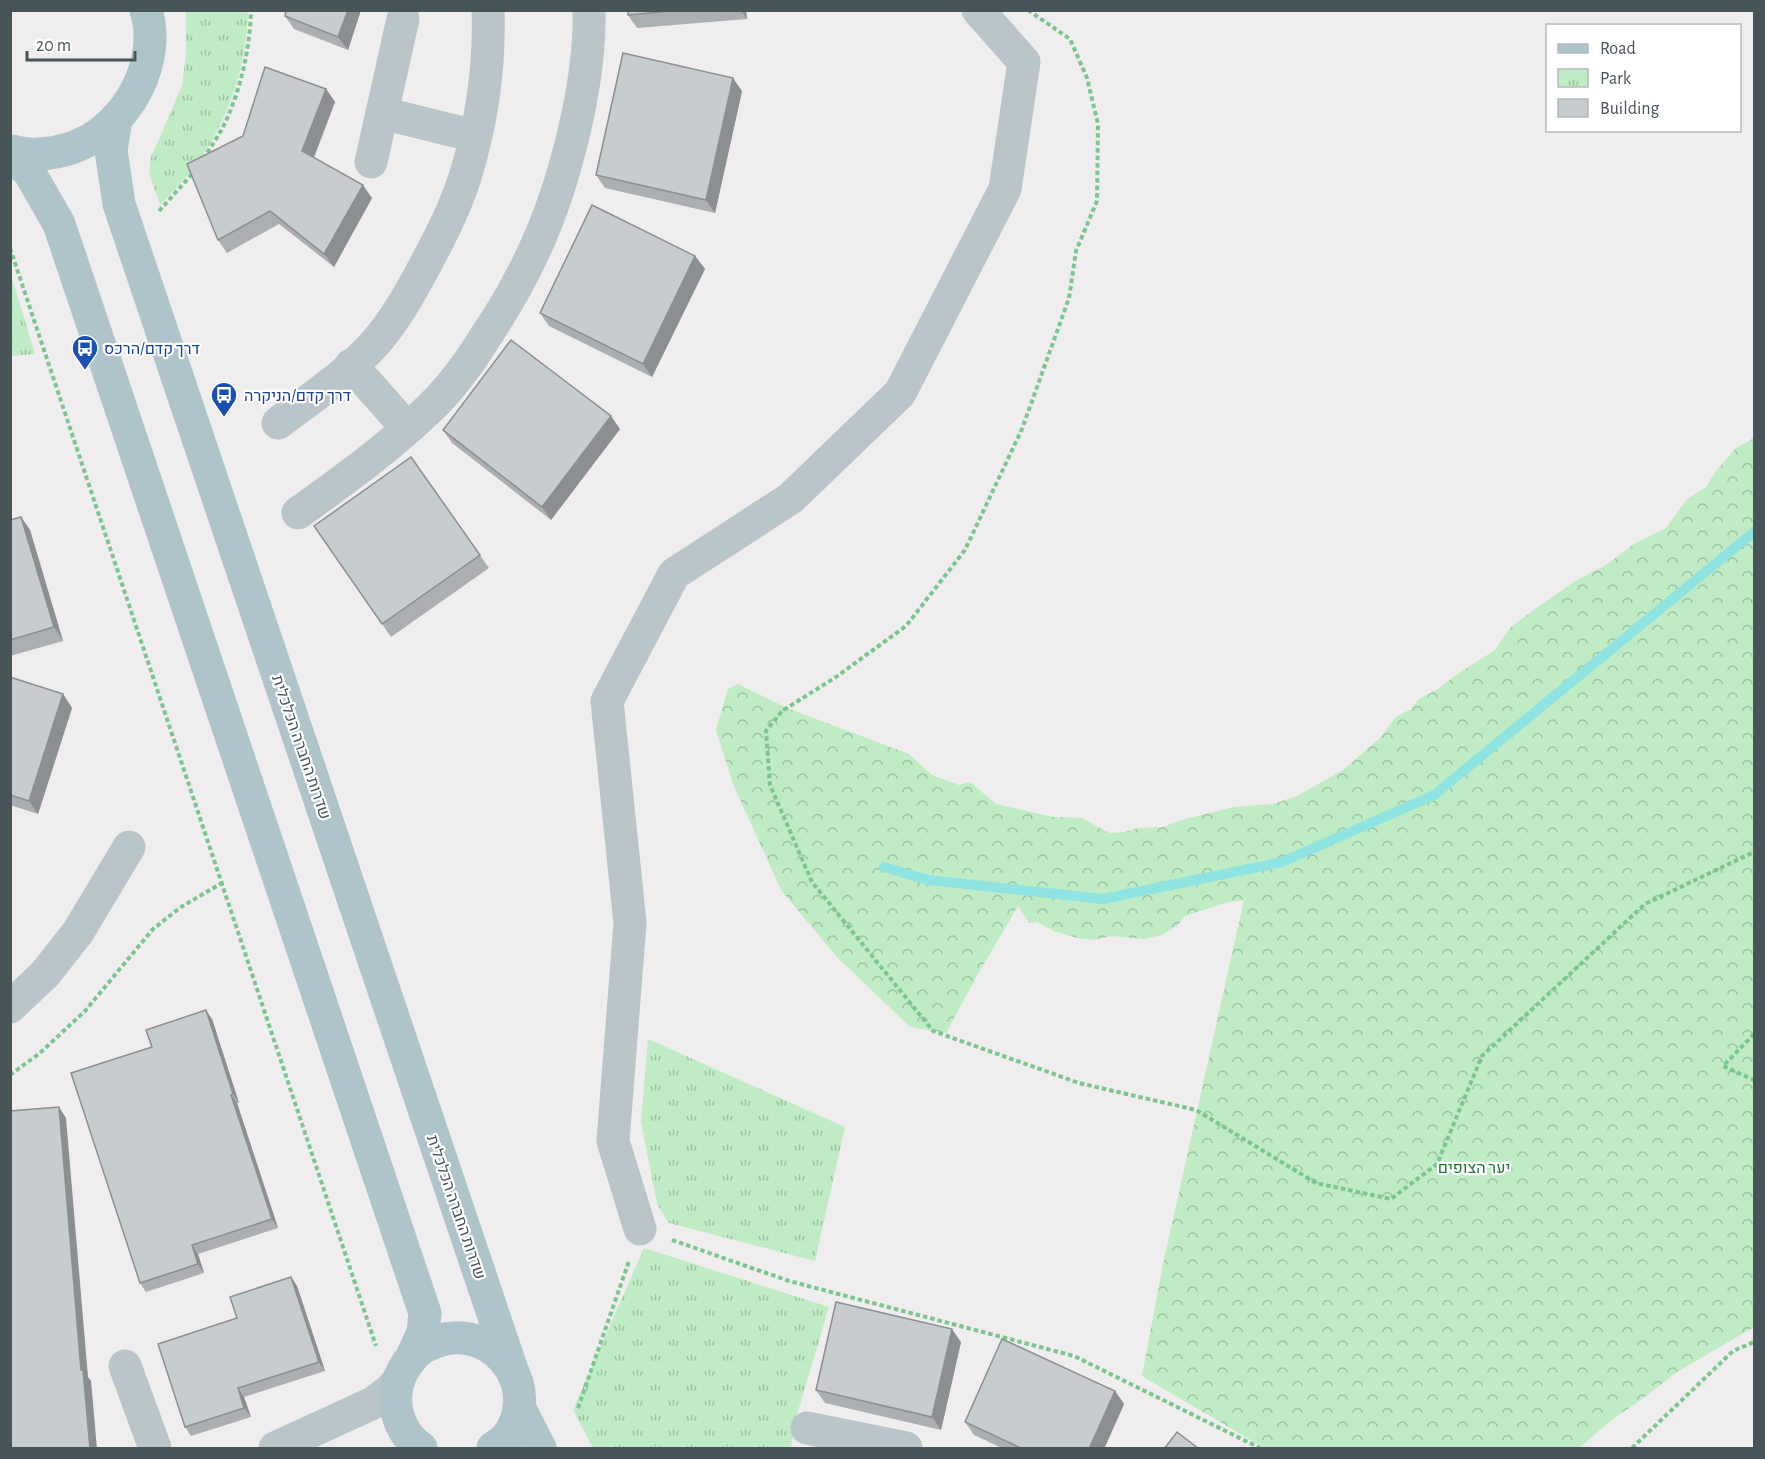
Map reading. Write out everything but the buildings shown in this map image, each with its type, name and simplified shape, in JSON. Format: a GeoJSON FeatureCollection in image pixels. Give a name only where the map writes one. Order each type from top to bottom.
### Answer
{"type":"FeatureCollection","features":[{"type":"Feature","properties":{"kind":"main road"},"geometry":{"type":"LineString","coordinates":[[10,151],[38,154],[80,145],[111,125],[131,102],[147,67],[150,23],[146,10]]}},
{"type":"Feature","properties":{"kind":"main road","name":"שדרות החברה הכלכלית"},"geometry":{"type":"LineString","coordinates":[[116,119],[111,150],[112,170],[119,204],[519,1390],[519,1407]]}},
{"type":"Feature","properties":{"kind":"main road"},"geometry":{"type":"LineString","coordinates":[[10,158],[28,170],[59,224],[425,1313],[423,1332],[400,1375],[396,1393],[401,1426],[421,1449]]}},
{"type":"Feature","properties":{"kind":"main road"},"geometry":{"type":"LineString","coordinates":[[400,1375],[421,1348],[435,1341],[458,1337],[469,1338],[490,1346],[499,1353],[512,1370]]}},
{"type":"Feature","properties":{"kind":"main road"},"geometry":{"type":"LineString","coordinates":[[493,1449],[507,1438],[516,1421],[519,1407]]}},
{"type":"Feature","properties":{"kind":"main road"},"geometry":{"type":"LineString","coordinates":[[519,1407],[540,1449]]}},
{"type":"Feature","properties":{"kind":"street"},"geometry":{"type":"LineString","coordinates":[[148,52],[155,10]]}},
{"type":"Feature","properties":{"kind":"street"},"geometry":{"type":"LineString","coordinates":[[278,423],[342,375],[377,341],[410,295],[440,237],[465,178],[483,101],[489,31],[488,10]]}},
{"type":"Feature","properties":{"kind":"street"},"geometry":{"type":"LineString","coordinates":[[298,513],[353,473],[431,407],[466,368],[529,265],[554,207],[568,160],[582,94],[590,34],[589,10]]}},
{"type":"Feature","properties":{"kind":"street"},"geometry":{"type":"LineString","coordinates":[[640,1229],[613,1141],[630,923],[607,701],[674,574],[791,498],[900,393],[1005,189],[1024,62],[978,10]]}},
{"type":"Feature","properties":{"kind":"street"},"geometry":{"type":"LineString","coordinates":[[371,162],[402,19]]}},
{"type":"Feature","properties":{"kind":"street"},"geometry":{"type":"LineString","coordinates":[[382,113],[475,136]]}},
{"type":"Feature","properties":{"kind":"street"},"geometry":{"type":"LineString","coordinates":[[351,365],[407,428]]}},
{"type":"Feature","properties":{"kind":"street"},"geometry":{"type":"LineString","coordinates":[[10,1007],[45,974],[78,932],[129,848]]}},
{"type":"Feature","properties":{"kind":"street"},"geometry":{"type":"LineString","coordinates":[[125,1366],[155,1449]]}},
{"type":"Feature","properties":{"kind":"street"},"geometry":{"type":"LineString","coordinates":[[275,1449],[373,1404],[400,1375]]}},
{"type":"Feature","properties":{"kind":"street"},"geometry":{"type":"LineString","coordinates":[[807,1428],[906,1449]]}},
{"type":"Feature","properties":{"kind":"path"},"geometry":{"type":"LineString","coordinates":[[203,160],[225,124],[241,78],[250,32],[251,10]]}},
{"type":"Feature","properties":{"kind":"path"},"geometry":{"type":"LineString","coordinates":[[1028,10],[1070,39],[1087,78],[1098,124],[1097,201],[1076,251],[1068,298],[1022,429],[965,550],[906,626],[836,677],[782,711],[766,730],[770,785],[812,882],[933,1031],[1079,1083],[1196,1110],[1316,1183],[1391,1199],[1437,1164],[1482,1056],[1645,904],[1755,852]]}},
{"type":"Feature","properties":{"kind":"path"},"geometry":{"type":"LineString","coordinates":[[128,231],[158,211],[197,169]]}},
{"type":"Feature","properties":{"kind":"path"},"geometry":{"type":"LineString","coordinates":[[10,248],[222,883],[400,1375]]}},
{"type":"Feature","properties":{"kind":"path"},"geometry":{"type":"LineString","coordinates":[[10,1075],[40,1053],[85,1011],[153,929],[182,907],[222,883]]}},
{"type":"Feature","properties":{"kind":"path"},"geometry":{"type":"LineString","coordinates":[[1755,1034],[1723,1066],[1755,1080]]}},
{"type":"Feature","properties":{"kind":"path"},"geometry":{"type":"LineString","coordinates":[[578,1408],[640,1229],[789,1281],[1074,1356],[1260,1449]]}},
{"type":"Feature","properties":{"kind":"path"},"geometry":{"type":"LineString","coordinates":[[1632,1449],[1733,1351],[1755,1342]]}},
{"type":"Feature","properties":{"kind":"green space"},"geometry":{"type":"Polygon","coordinates":[[[186,11],[248,11],[247,31],[233,93],[217,132],[190,172],[160,205],[149,173],[151,157],[182,86],[186,54],[186,11]]]}},
{"type":"Feature","properties":{"kind":"green space"},"geometry":{"type":"Polygon","coordinates":[[[11,275],[35,354],[11,356],[11,275]]]}},
{"type":"Feature","properties":{"kind":"green space","name":"יער הצופים"},"geometry":{"type":"Polygon","coordinates":[[[1754,438],[1754,1327],[1677,1372],[1614,1418],[1579,1448],[1264,1448],[1142,1376],[1163,1264],[1244,900],[1228,902],[1185,916],[1178,925],[1162,935],[1144,939],[1112,936],[1093,940],[1077,938],[1054,931],[1037,922],[1029,923],[1018,906],[946,1033],[910,1027],[837,957],[781,890],[733,784],[716,730],[728,689],[738,684],[787,708],[909,754],[932,775],[959,785],[970,782],[996,804],[1053,817],[1082,818],[1109,833],[1163,827],[1181,820],[1234,807],[1273,804],[1297,796],[1343,770],[1379,739],[1396,717],[1411,709],[1419,699],[1438,689],[1495,650],[1510,628],[1521,619],[1575,581],[1606,565],[1634,544],[1666,528],[1687,499],[1706,487],[1716,471],[1736,448],[1754,438]]]}},
{"type":"Feature","properties":{"kind":"green space"},"geometry":{"type":"Polygon","coordinates":[[[648,1039],[845,1127],[815,1261],[669,1223],[657,1204],[641,1122],[648,1039]]]}},
{"type":"Feature","properties":{"kind":"green space"},"geometry":{"type":"Polygon","coordinates":[[[644,1248],[829,1307],[796,1418],[791,1448],[593,1448],[573,1410],[644,1248]]]}},
{"type":"Feature","properties":{"kind":"waterway"},"geometry":{"type":"LineString","coordinates":[[884,867],[928,880],[1103,899],[1282,862],[1434,795],[1754,532]]}},
{"type":"Feature","properties":{"kind":"place","name":"דרך קדם/הרכס"},"geometry":{"type":"Point","coordinates":[85,371]}},
{"type":"Feature","properties":{"kind":"place","name":"דרך קדם/הניקרה"},"geometry":{"type":"Point","coordinates":[224,418]}}]}
